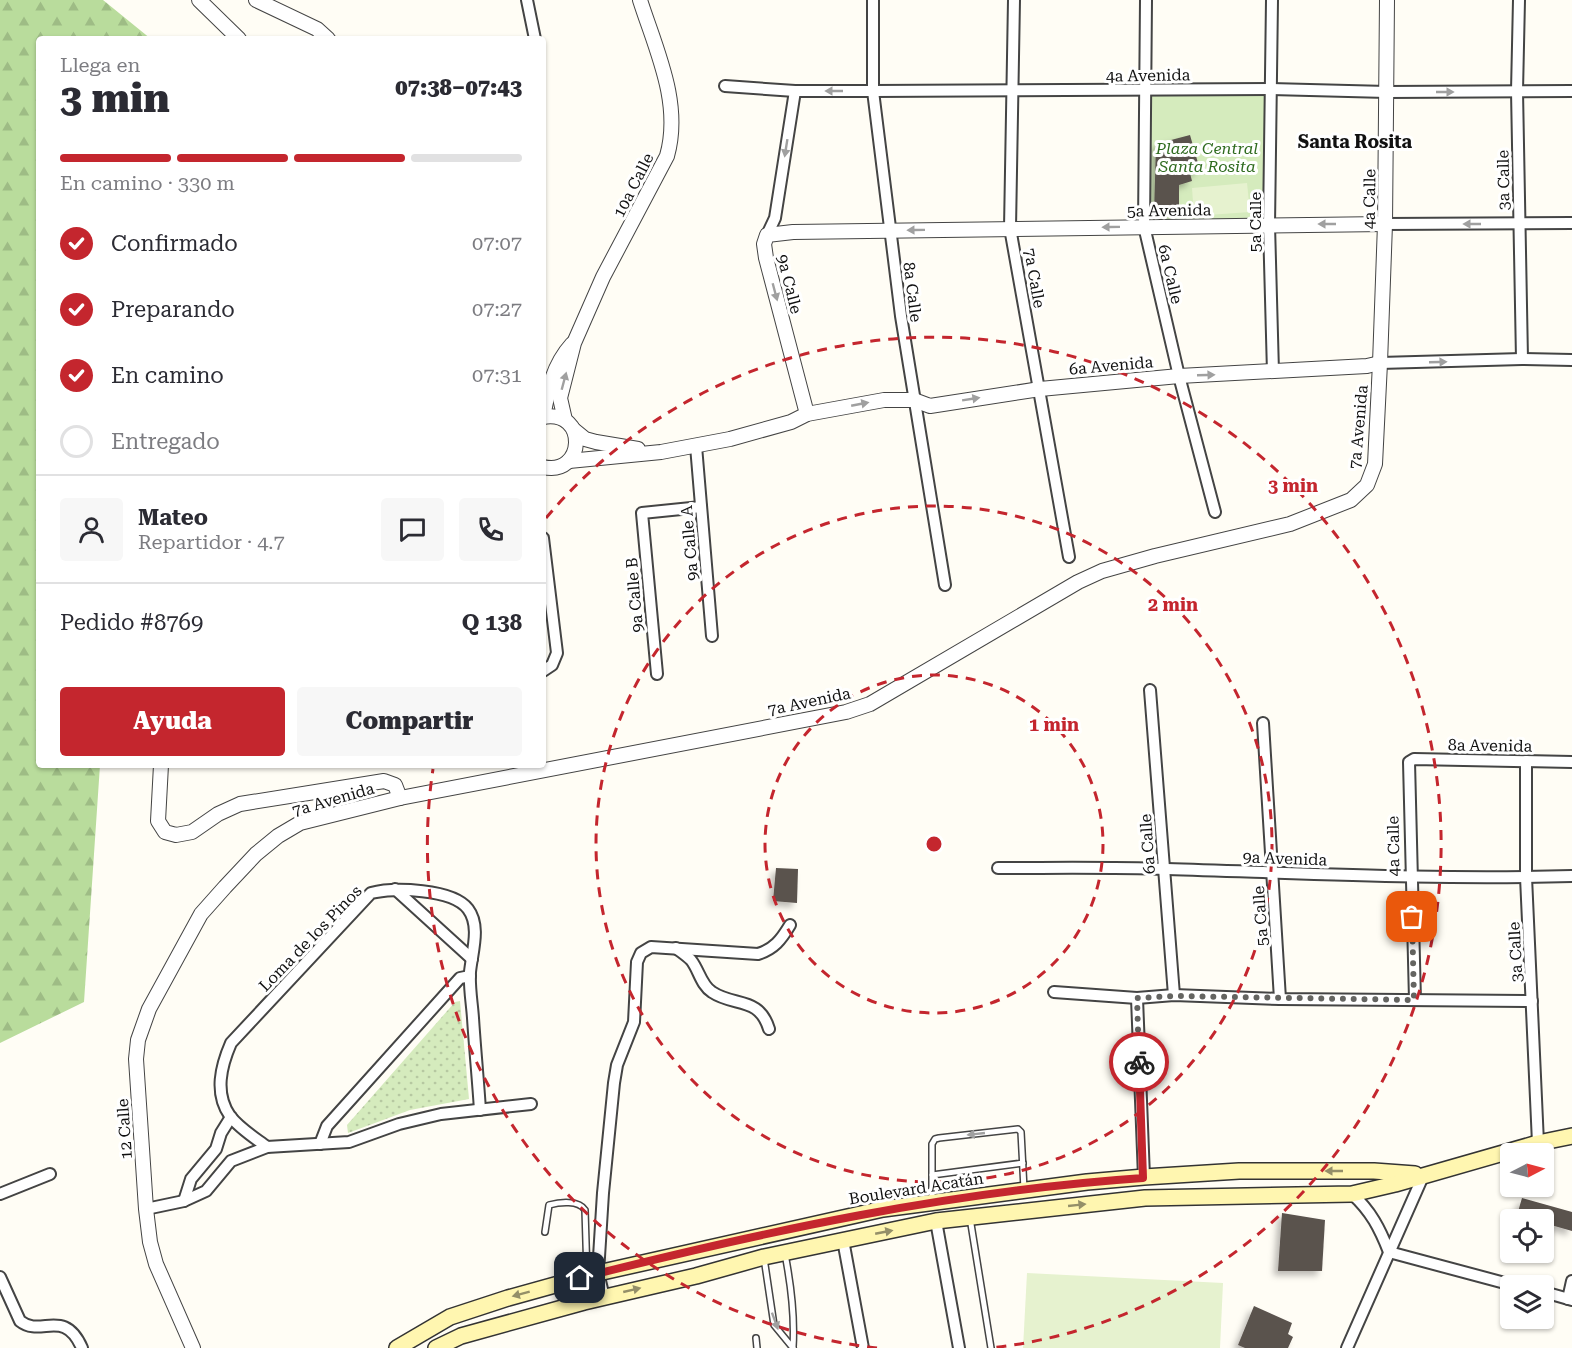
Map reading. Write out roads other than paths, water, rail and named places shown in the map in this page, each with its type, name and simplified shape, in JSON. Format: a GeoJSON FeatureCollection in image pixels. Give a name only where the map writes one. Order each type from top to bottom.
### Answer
{"type":"FeatureCollection","features":[{"type":"Feature","properties":{"kind":"main road","name":"Boulevard Acatán"},"geometry":{"type":"LineString","coordinates":[[1538,1143],[1572,1136]]}},
{"type":"Feature","properties":{"kind":"main road","name":"Boulevard Acatán"},"geometry":{"type":"LineString","coordinates":[[436,1348],[461,1336],[604,1297],[696,1276],[764,1257],[936,1221],[1144,1198],[1352,1194],[1394,1178],[1424,1174],[1500,1153]]}},
{"type":"Feature","properties":{"kind":"main road","name":"Boulevard Acatán"},"geometry":{"type":"LineString","coordinates":[[397,1348],[450,1317],[592,1275],[817,1223],[932,1202],[1087,1182],[1239,1171],[1374,1171],[1394,1178]]}},
{"type":"Feature","properties":{"kind":"street"},"geometry":{"type":"LineString","coordinates":[[199,0],[236,36]]}},
{"type":"Feature","properties":{"kind":"street"},"geometry":{"type":"LineString","coordinates":[[256,0],[317,29],[325,36]]}},
{"type":"Feature","properties":{"kind":"street"},"geometry":{"type":"LineString","coordinates":[[527,0],[534,36]]}},
{"type":"Feature","properties":{"kind":"street","name":"10a Calle"},"geometry":{"type":"LineString","coordinates":[[569,461],[577,446],[560,398],[574,343],[603,277],[667,156],[670,142],[672,123],[670,96],[640,0]]}},
{"type":"Feature","properties":{"kind":"street","name":"8a Calle"},"geometry":{"type":"LineString","coordinates":[[873,0],[873,91],[901,316],[945,585]]}},
{"type":"Feature","properties":{"kind":"street","name":"7a Calle"},"geometry":{"type":"LineString","coordinates":[[1014,0],[1010,228],[1069,557]]}},
{"type":"Feature","properties":{"kind":"street","name":"6a Calle"},"geometry":{"type":"LineString","coordinates":[[1146,0],[1144,226],[1179,376],[1215,512]]}},
{"type":"Feature","properties":{"kind":"street","name":"5a Calle"},"geometry":{"type":"LineString","coordinates":[[1272,0],[1269,225],[1273,372]]}},
{"type":"Feature","properties":{"kind":"street","name":"4a Calle"},"geometry":{"type":"LineString","coordinates":[[1380,363],[1385,224],[1387,0]]}},
{"type":"Feature","properties":{"kind":"street","name":"3a Calle"},"geometry":{"type":"LineString","coordinates":[[1519,0],[1517,92],[1522,359]]}},
{"type":"Feature","properties":{"kind":"street","name":"4a Avenida"},"geometry":{"type":"LineString","coordinates":[[725,86],[795,91],[1271,89],[1387,92],[1572,91]]}},
{"type":"Feature","properties":{"kind":"street","name":"9a Calle"},"geometry":{"type":"LineString","coordinates":[[795,91],[775,218],[765,244],[766,258],[807,414]]}},
{"type":"Feature","properties":{"kind":"street","name":"5a Avenida"},"geometry":{"type":"LineString","coordinates":[[767,235],[793,232],[1144,226],[1572,223]]}},
{"type":"Feature","properties":{"kind":"street","name":"10a Calle"},"geometry":{"type":"LineString","coordinates":[[546,405],[554,373],[563,354],[574,343]]}},
{"type":"Feature","properties":{"kind":"street","name":"6a Avenida"},"geometry":{"type":"LineString","coordinates":[[546,467],[556,468],[569,461],[661,452],[696,446],[764,430],[807,414],[885,400],[914,400],[930,406],[1040,388],[1179,376],[1367,366],[1380,363],[1572,360]]}},
{"type":"Feature","properties":{"kind":"street","name":"7a Avenida"},"geometry":{"type":"LineString","coordinates":[[201,914],[256,854],[290,828],[311,820],[400,798],[846,712],[870,704],[1078,582],[1102,571],[1290,524],[1351,500],[1361,492],[1372,476],[1376,453],[1380,363]]}},
{"type":"Feature","properties":{"kind":"street","name":"6a Avenida"},"geometry":{"type":"LineString","coordinates":[[546,417],[558,417],[585,439],[661,452]]}},
{"type":"Feature","properties":{"kind":"street","name":"9a Calle A"},"geometry":{"type":"LineString","coordinates":[[696,446],[712,636]]}},
{"type":"Feature","properties":{"kind":"street","name":"9a Calle B"},"geometry":{"type":"LineString","coordinates":[[657,674],[642,513],[701,507]]}},
{"type":"Feature","properties":{"kind":"street"},"geometry":{"type":"LineString","coordinates":[[546,576],[557,653],[552,665],[546,669]]}},
{"type":"Feature","properties":{"kind":"street","name":"6a Calle"},"geometry":{"type":"LineString","coordinates":[[1150,690],[1174,996]]}},
{"type":"Feature","properties":{"kind":"street","name":"5a Calle"},"geometry":{"type":"LineString","coordinates":[[1263,723],[1280,999]]}},
{"type":"Feature","properties":{"kind":"street","name":"8a Avenida"},"geometry":{"type":"LineString","coordinates":[[1409,762],[1414,759],[1572,762]]}},
{"type":"Feature","properties":{"kind":"street","name":"3a Calle"},"geometry":{"type":"LineString","coordinates":[[1526,761],[1526,878],[1538,1143]]}},
{"type":"Feature","properties":{"kind":"street","name":"4a Calle"},"geometry":{"type":"LineString","coordinates":[[1409,762],[1414,1000]]}},
{"type":"Feature","properties":{"kind":"street"},"geometry":{"type":"LineString","coordinates":[[161,768],[158,821],[163,831],[171,835],[187,834],[218,814],[240,804],[381,781],[393,783],[400,798]]}},
{"type":"Feature","properties":{"kind":"street","name":"9a Avenida"},"geometry":{"type":"LineString","coordinates":[[998,868],[1164,868],[1272,873],[1526,878],[1572,876]]}},
{"type":"Feature","properties":{"kind":"street"},"geometry":{"type":"LineString","coordinates":[[395,889],[472,959]]}},
{"type":"Feature","properties":{"kind":"street","name":"Loma de los Pinos"},"geometry":{"type":"LineString","coordinates":[[231,1117],[222,1097],[220,1079],[231,1043],[371,893],[395,889],[448,896],[462,903],[474,922],[470,976],[480,1110]]}},
{"type":"Feature","properties":{"kind":"street","name":"12 Calle"},"geometry":{"type":"LineString","coordinates":[[193,1348],[156,1264],[150,1242],[136,1059],[138,1040],[149,1009],[201,914]]}},
{"type":"Feature","properties":{"kind":"street"},"geometry":{"type":"LineString","coordinates":[[604,1297],[592,1275],[614,1083],[617,1065],[634,1022],[637,962],[641,953],[651,947],[758,954],[769,951],[781,941],[789,925]]}},
{"type":"Feature","properties":{"kind":"street"},"geometry":{"type":"LineString","coordinates":[[676,948],[691,960],[705,987],[712,992],[759,1010],[769,1029]]}},
{"type":"Feature","properties":{"kind":"street"},"geometry":{"type":"LineString","coordinates":[[320,1144],[327,1126],[460,978],[470,976]]}},
{"type":"Feature","properties":{"kind":"street"},"geometry":{"type":"LineString","coordinates":[[1054,993],[1137,998],[1174,996],[1532,1001]]}},
{"type":"Feature","properties":{"kind":"street"},"geometry":{"type":"LineString","coordinates":[[1137,998],[1143,1178]]}},
{"type":"Feature","properties":{"kind":"street"},"geometry":{"type":"LineString","coordinates":[[146,1209],[184,1200],[206,1191],[231,1161],[267,1147],[349,1142],[399,1124],[441,1114],[531,1104]]}},
{"type":"Feature","properties":{"kind":"street"},"geometry":{"type":"LineString","coordinates":[[184,1200],[191,1179],[216,1149],[221,1133],[231,1117],[267,1147]]}},
{"type":"Feature","properties":{"kind":"street"},"geometry":{"type":"LineString","coordinates":[[216,1149],[231,1161]]}},
{"type":"Feature","properties":{"kind":"street"},"geometry":{"type":"LineString","coordinates":[[0,1194],[50,1174]]}},
{"type":"Feature","properties":{"kind":"street"},"geometry":{"type":"LineString","coordinates":[[1347,1348],[1424,1174]]}},
{"type":"Feature","properties":{"kind":"street"},"geometry":{"type":"LineString","coordinates":[[1352,1194],[1371,1213],[1380,1228],[1389,1252]]}},
{"type":"Feature","properties":{"kind":"street"},"geometry":{"type":"LineString","coordinates":[[936,1221],[959,1348]]}},
{"type":"Feature","properties":{"kind":"street"},"geometry":{"type":"LineString","coordinates":[[843,1240],[863,1348]]}},
{"type":"Feature","properties":{"kind":"street"},"geometry":{"type":"LineString","coordinates":[[1389,1252],[1500,1282]]}},
{"type":"Feature","properties":{"kind":"street"},"geometry":{"type":"LineString","coordinates":[[0,1277],[20,1322],[26,1326],[60,1325],[69,1329],[82,1348]]}},
{"type":"Feature","properties":{"kind":"street"},"geometry":{"type":"LineString","coordinates":[[1554,1295],[1570,1299],[1572,1281]]}},
{"type":"Feature","properties":{"kind":"lane"},"geometry":{"type":"LineString","coordinates":[[932,1202],[932,1144],[935,1139],[939,1138],[1018,1129],[1021,1132],[1024,1190]]}},
{"type":"Feature","properties":{"kind":"lane"},"geometry":{"type":"LineString","coordinates":[[932,1175],[1023,1163]]}},
{"type":"Feature","properties":{"kind":"lane"},"geometry":{"type":"LineString","coordinates":[[545,1232],[549,1205],[578,1203],[583,1205],[592,1275]]}},
{"type":"Feature","properties":{"kind":"lane"},"geometry":{"type":"LineString","coordinates":[[970,1217],[991,1348]]}},
{"type":"Feature","properties":{"kind":"lane"},"geometry":{"type":"LineString","coordinates":[[785,1253],[795,1323],[793,1348]]}},
{"type":"Feature","properties":{"kind":"lane"},"geometry":{"type":"LineString","coordinates":[[764,1257],[774,1325],[793,1348]]}},
{"type":"Feature","properties":{"kind":"lane"},"geometry":{"type":"LineString","coordinates":[[756,1338],[757,1348]]}},
{"type":"Feature","properties":{"kind":"district","name":"Santa Rosita"},"geometry":{"type":"Point","coordinates":[1355,142]}},
{"type":"Feature","properties":{"kind":"park label","name":"Plaza Central Santa Rosita"},"geometry":{"type":"Point","coordinates":[1207,157]}}]}
